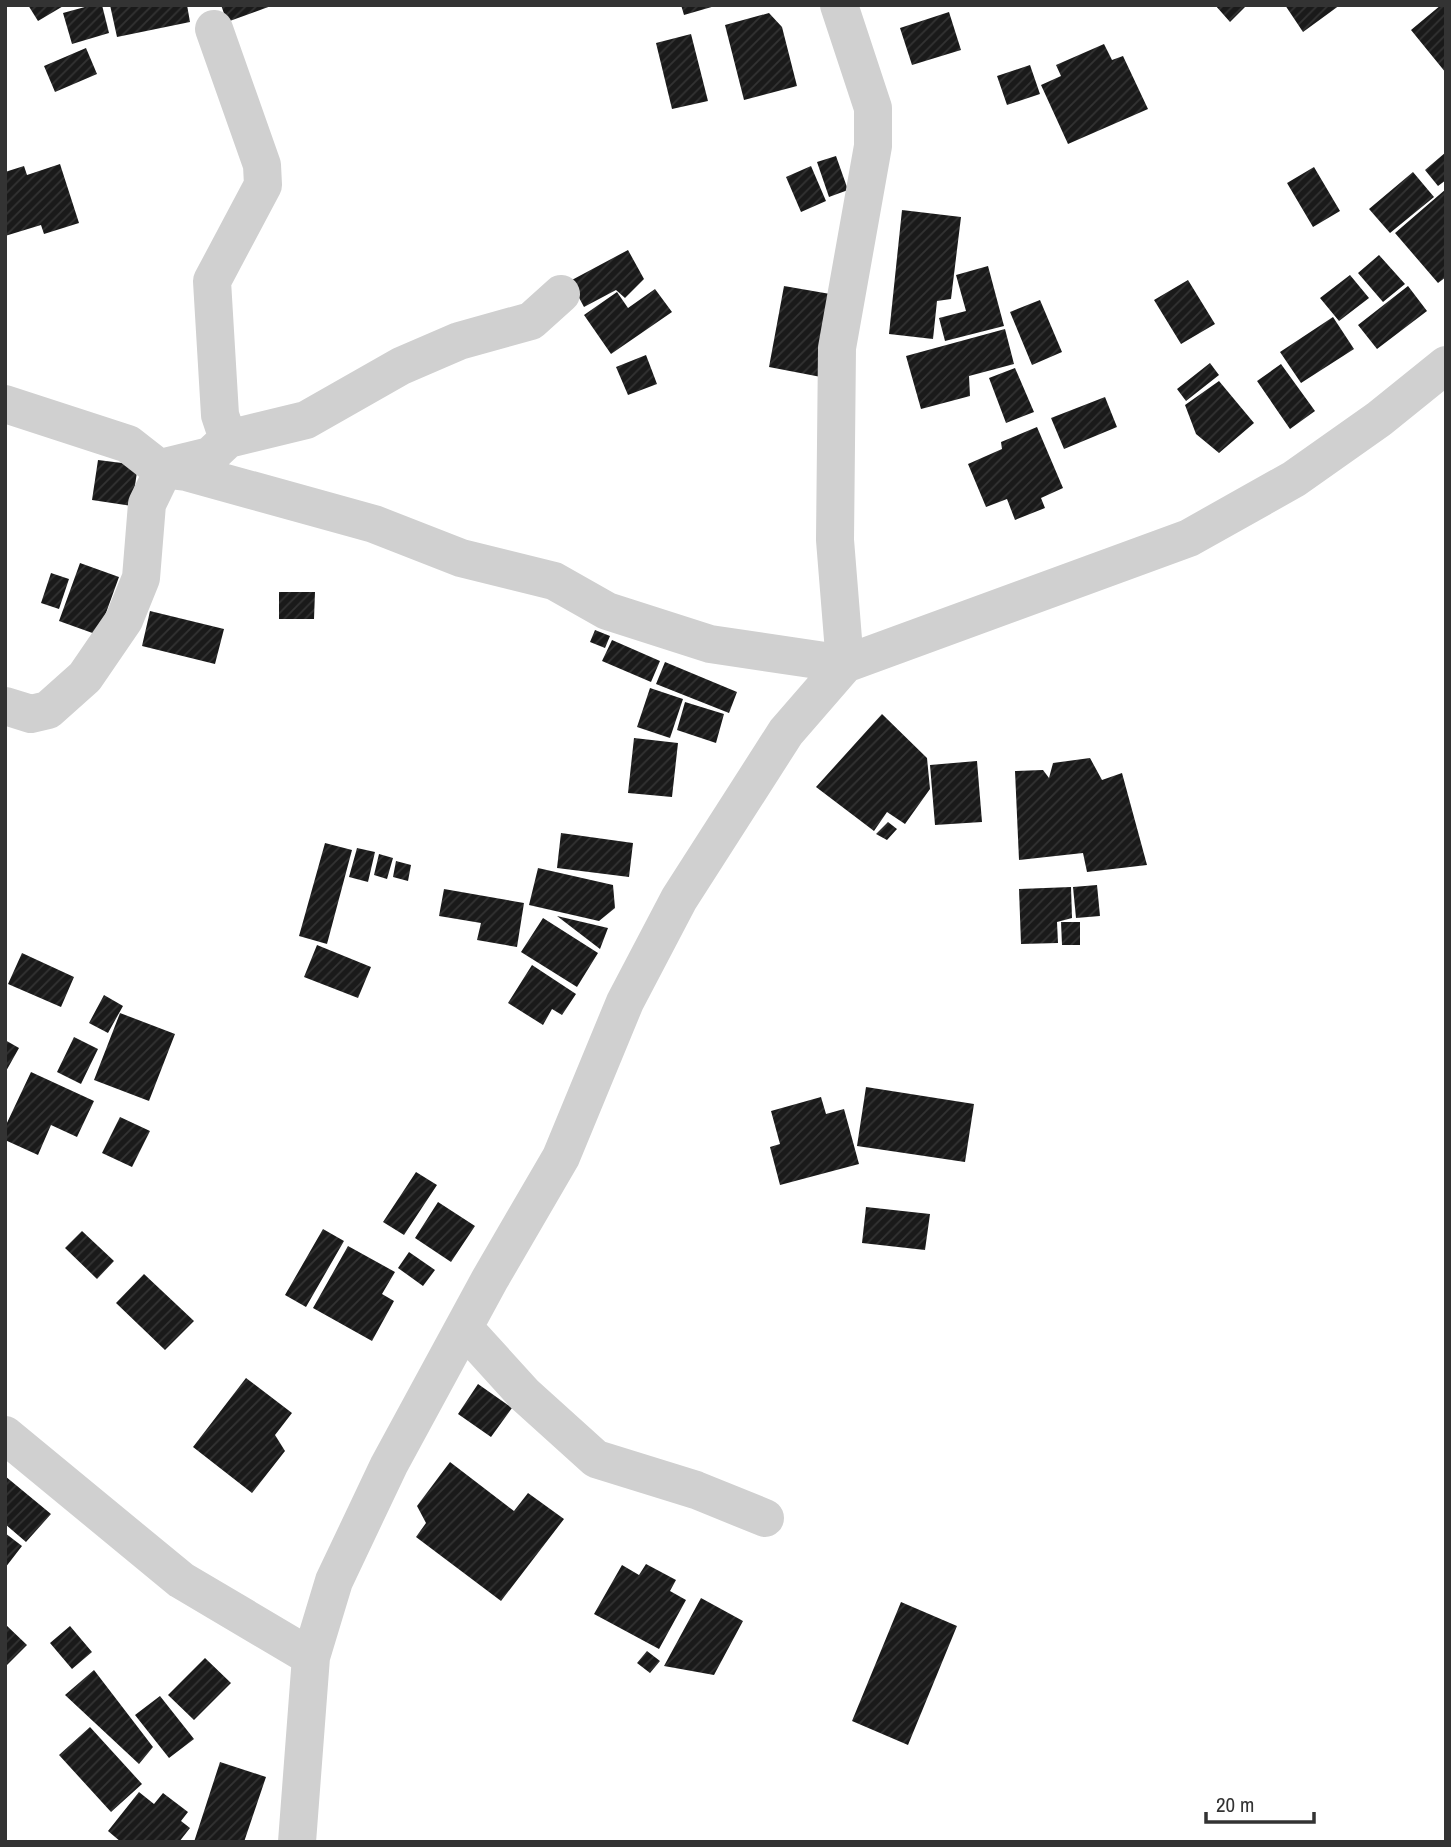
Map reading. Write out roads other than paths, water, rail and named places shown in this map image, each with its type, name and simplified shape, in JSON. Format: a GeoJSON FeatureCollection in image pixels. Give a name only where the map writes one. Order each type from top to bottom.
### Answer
{"type":"FeatureCollection","features":[{"type":"Feature","properties":{"kind":"street"},"geometry":{"type":"LineString","coordinates":[[297,1842],[311,1657],[334,1581],[389,1465],[561,1157],[625,1002],[679,899],[786,732],[845,664],[835,540],[837,348],[873,146],[873,108],[839,5]]}},
{"type":"Feature","properties":{"kind":"street"},"geometry":{"type":"LineString","coordinates":[[215,29],[262,165],[263,185],[212,281],[220,415],[228,439]]}},
{"type":"Feature","properties":{"kind":"street"},"geometry":{"type":"LineString","coordinates":[[162,469],[209,456],[228,439],[306,420],[401,366],[459,341],[531,321],[561,294]]}},
{"type":"Feature","properties":{"kind":"street"},"geometry":{"type":"LineString","coordinates":[[5,404],[128,444],[162,469],[186,472],[374,524],[461,558],[554,581],[607,611],[710,644],[845,664],[1189,538],[1294,479],[1379,419],[1446,365]]}},
{"type":"Feature","properties":{"kind":"street"},"geometry":{"type":"LineString","coordinates":[[5,706],[31,714],[48,710],[85,677],[124,620],[141,578],[147,504],[162,469]]}},
{"type":"Feature","properties":{"kind":"street"},"geometry":{"type":"LineString","coordinates":[[464,1328],[524,1394],[596,1458],[696,1490],[765,1518]]}},
{"type":"Feature","properties":{"kind":"street"},"geometry":{"type":"LineString","coordinates":[[5,1435],[181,1580],[311,1657]]}}]}
